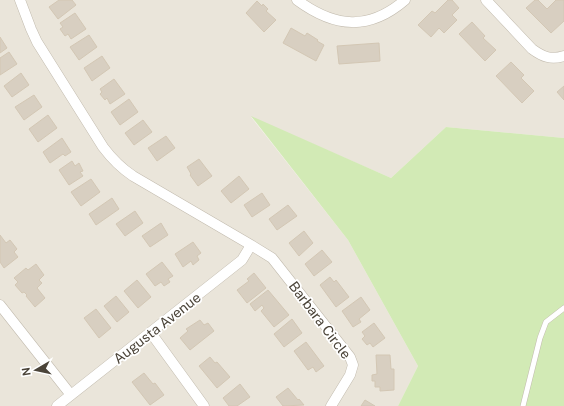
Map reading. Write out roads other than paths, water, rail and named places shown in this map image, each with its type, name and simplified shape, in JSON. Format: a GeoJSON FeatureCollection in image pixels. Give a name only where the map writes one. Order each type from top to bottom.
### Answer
{"type":"FeatureCollection","features":[{"type":"Feature","properties":{"kind":"street","name":"Barbara Circle"},"geometry":{"type":"LineString","coordinates":[[20,0],[37,42],[99,141],[112,158],[133,176],[251,244],[272,258],[350,357],[353,365],[350,375],[331,406]]}},
{"type":"Feature","properties":{"kind":"street"},"geometry":{"type":"LineString","coordinates":[[297,0],[320,15],[335,20],[352,22],[367,21],[378,18],[393,11],[405,0]]}},
{"type":"Feature","properties":{"kind":"street"},"geometry":{"type":"LineString","coordinates":[[486,0],[532,49],[548,58],[555,59],[564,56]]}},
{"type":"Feature","properties":{"kind":"street","name":"Augusta Avenue"},"geometry":{"type":"LineString","coordinates":[[57,406],[242,260],[251,244]]}},
{"type":"Feature","properties":{"kind":"street"},"geometry":{"type":"LineString","coordinates":[[0,305],[71,395]]}},
{"type":"Feature","properties":{"kind":"street"},"geometry":{"type":"LineString","coordinates":[[151,333],[204,406]]}},
{"type":"Feature","properties":{"kind":"lane"},"geometry":{"type":"LineString","coordinates":[[523,406],[540,338],[546,322],[564,308]]}}]}
